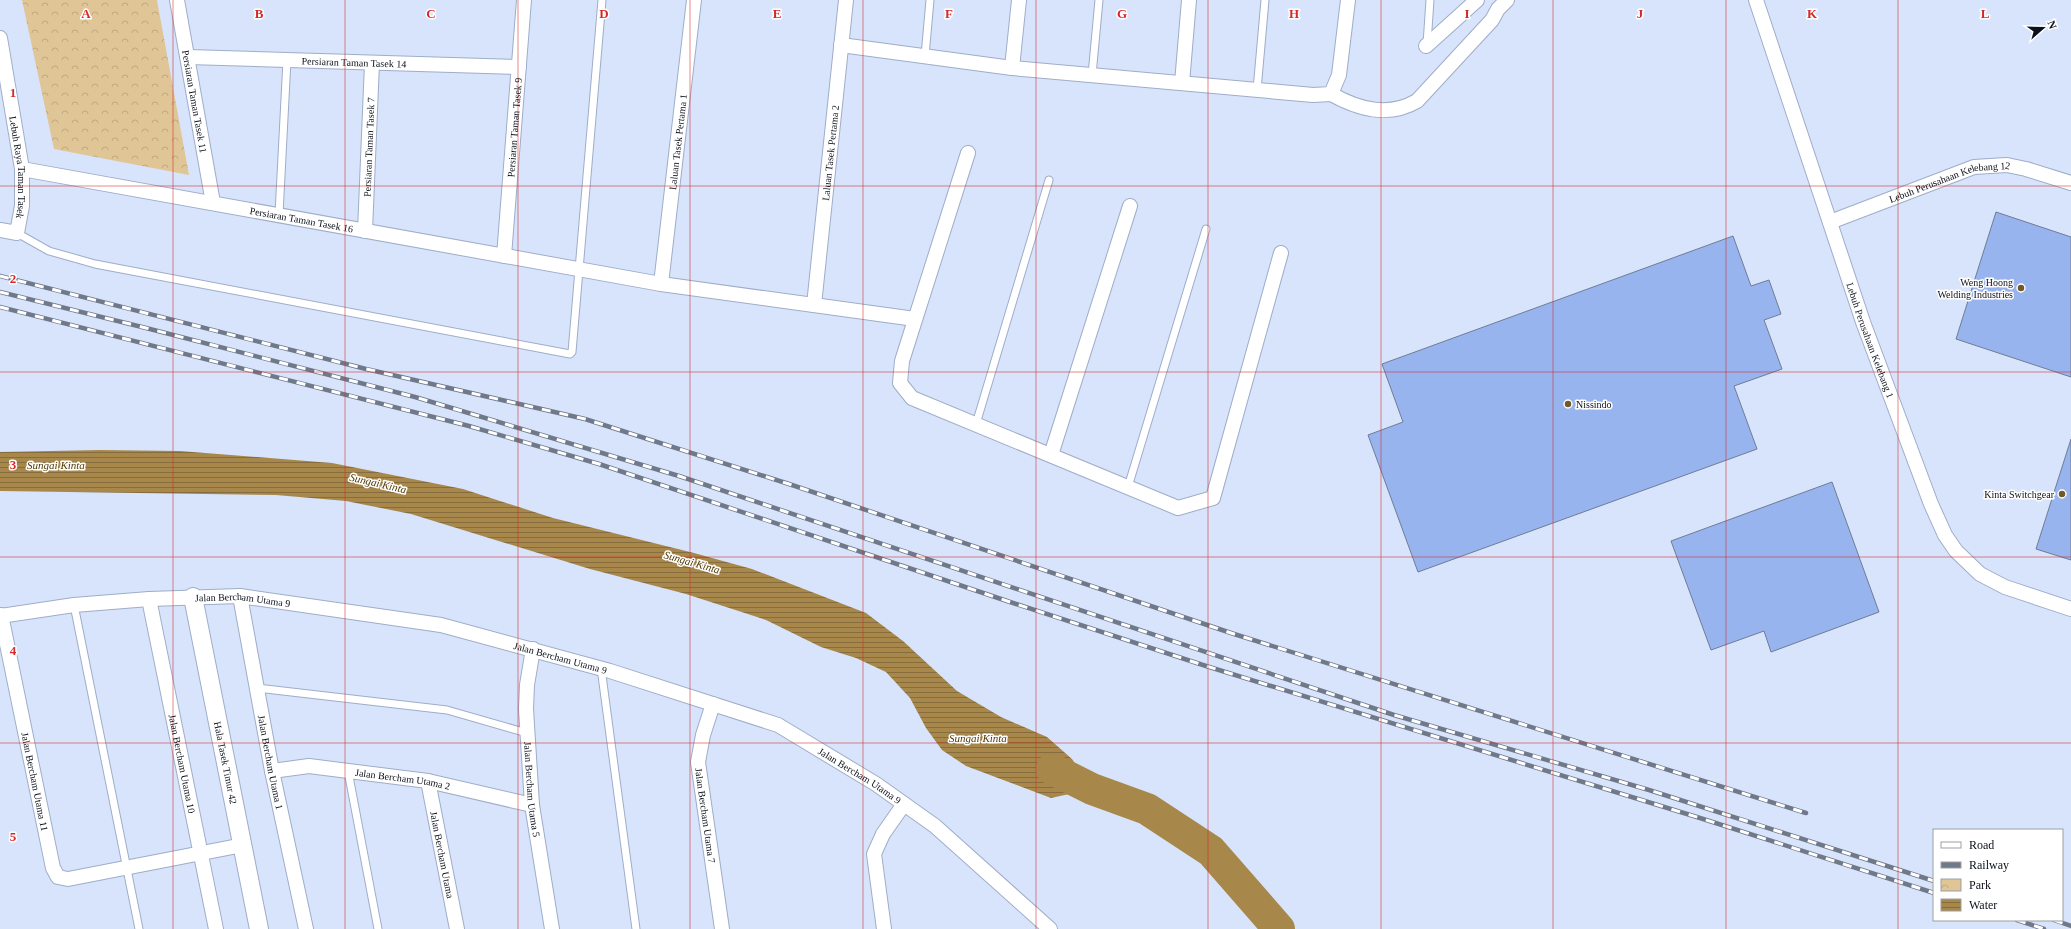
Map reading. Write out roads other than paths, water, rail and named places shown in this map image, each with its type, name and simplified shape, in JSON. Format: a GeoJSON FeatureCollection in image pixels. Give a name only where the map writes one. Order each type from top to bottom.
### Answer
{"type":"FeatureCollection","features":[{"type":"Feature","properties":{"kind":"street","name":"Persiaran Taman Tasek 11"},"geometry":{"type":"LineString","coordinates":[[177,0],[213,203]]}},
{"type":"Feature","properties":{"kind":"street","name":"Persiaran Taman Tasek 9"},"geometry":{"type":"LineString","coordinates":[[504,256],[524,0]]}},
{"type":"Feature","properties":{"kind":"street","name":"Laluan Tasek Pertama 1"},"geometry":{"type":"LineString","coordinates":[[661,284],[694,0]]}},
{"type":"Feature","properties":{"kind":"street","name":"Laluan Tasek Pertama 2"},"geometry":{"type":"LineString","coordinates":[[814,305],[846,0]]}},
{"type":"Feature","properties":{"kind":"street"},"geometry":{"type":"LineString","coordinates":[[1012,68],[1019,0]]}},
{"type":"Feature","properties":{"kind":"street"},"geometry":{"type":"LineString","coordinates":[[1182,83],[1189,0]]}},
{"type":"Feature","properties":{"kind":"street"},"geometry":{"type":"LineString","coordinates":[[1331,94],[1339,75],[1348,0]]}},
{"type":"Feature","properties":{"kind":"street"},"geometry":{"type":"LineString","coordinates":[[1426,46],[1477,0]]}},
{"type":"Feature","properties":{"kind":"street"},"geometry":{"type":"LineString","coordinates":[[841,45],[1012,68],[1313,95],[1331,94],[1348,103],[1369,110],[1392,110],[1408,106],[1417,101],[1492,20],[1498,9],[1507,0]]}},
{"type":"Feature","properties":{"kind":"street"},"geometry":{"type":"LineString","coordinates":[[1492,20],[1504,15],[1515,5],[1517,0]]}},
{"type":"Feature","properties":{"kind":"street","name":"Lebuh Perusahaan Kelebang 1"},"geometry":{"type":"LineString","coordinates":[[1756,0],[1863,322],[1931,504],[1946,535],[1956,551],[1980,574],[2005,587],[2071,609]]}},
{"type":"Feature","properties":{"kind":"street","name":"Lebuh Raya Taman Tasek"},"geometry":{"type":"LineString","coordinates":[[0,38],[22,169],[22,206],[17,233],[0,230]]}},
{"type":"Feature","properties":{"kind":"street","name":"Persiaran Taman Tasek 14"},"geometry":{"type":"LineString","coordinates":[[188,57],[519,67]]}},
{"type":"Feature","properties":{"kind":"street","name":"Persiaran Taman Tasek 7"},"geometry":{"type":"LineString","coordinates":[[365,231],[372,63]]}},
{"type":"Feature","properties":{"kind":"street"},"geometry":{"type":"LineString","coordinates":[[968,153],[902,361],[900,383],[912,398],[1178,508],[1213,498],[1281,254]]}},
{"type":"Feature","properties":{"kind":"street","name":"Lebuh Perusahaan Kelebang 12"},"geometry":{"type":"LineString","coordinates":[[1830,222],[1974,167],[2007,165],[2026,169],[2071,183]]}},
{"type":"Feature","properties":{"kind":"street","name":"Persiaran Taman Tasek 16"},"geometry":{"type":"LineString","coordinates":[[22,169],[279,214],[365,231],[661,284],[916,318]]}},
{"type":"Feature","properties":{"kind":"street"},"geometry":{"type":"LineString","coordinates":[[1051,455],[1130,206]]}},
{"type":"Feature","properties":{"kind":"street","name":"Jalan Bercham Utama 9"},"geometry":{"type":"LineString","coordinates":[[1,616],[74,605],[149,599],[240,596],[441,625],[601,668],[778,725],[876,784],[934,826],[1050,929]]}},
{"type":"Feature","properties":{"kind":"street","name":"Jalan Bercham Utama 1"},"geometry":{"type":"LineString","coordinates":[[240,596],[272,771],[306,929]]}},
{"type":"Feature","properties":{"kind":"street","name":"Hala Tasek Timur 42"},"geometry":{"type":"LineString","coordinates":[[194,597],[259,929]]}},
{"type":"Feature","properties":{"kind":"street","name":"Jalan Bercham Utama 10"},"geometry":{"type":"LineString","coordinates":[[149,599],[216,929]]}},
{"type":"Feature","properties":{"kind":"street","name":"Jalan Bercham Utama 11"},"geometry":{"type":"LineString","coordinates":[[1,616],[55,873],[58,877],[68,879],[127,867]]}},
{"type":"Feature","properties":{"kind":"street","name":"Jalan Bercham Utama 5"},"geometry":{"type":"LineString","coordinates":[[533,649],[526,695],[527,733],[532,805],[552,929]]}},
{"type":"Feature","properties":{"kind":"street","name":"Jalan Bercham Utama 7"},"geometry":{"type":"LineString","coordinates":[[713,704],[703,735],[698,762],[722,929]]}},
{"type":"Feature","properties":{"kind":"street","name":"Jalan Bercham Utama 2"},"geometry":{"type":"LineString","coordinates":[[272,771],[309,766],[428,781],[532,805]]}},
{"type":"Feature","properties":{"kind":"street","name":"Jalan Bercham Utama"},"geometry":{"type":"LineString","coordinates":[[428,781],[457,929]]}},
{"type":"Feature","properties":{"kind":"street"},"geometry":{"type":"LineString","coordinates":[[884,929],[874,854],[883,834],[904,804]]}},
{"type":"Feature","properties":{"kind":"street"},"geometry":{"type":"LineString","coordinates":[[127,867],[243,845]]}},
{"type":"Feature","properties":{"kind":"lane"},"geometry":{"type":"LineString","coordinates":[[17,233],[49,251],[95,264],[569,355],[572,352],[580,269],[602,0]]}},
{"type":"Feature","properties":{"kind":"lane"},"geometry":{"type":"LineString","coordinates":[[924,56],[930,0]]}},
{"type":"Feature","properties":{"kind":"lane"},"geometry":{"type":"LineString","coordinates":[[1092,75],[1099,0]]}},
{"type":"Feature","properties":{"kind":"lane"},"geometry":{"type":"LineString","coordinates":[[1257,90],[1266,0]]}},
{"type":"Feature","properties":{"kind":"lane"},"geometry":{"type":"LineString","coordinates":[[1426,46],[1430,0]]}},
{"type":"Feature","properties":{"kind":"lane"},"geometry":{"type":"LineString","coordinates":[[279,214],[287,60]]}},
{"type":"Feature","properties":{"kind":"lane"},"geometry":{"type":"LineString","coordinates":[[976,424],[1049,180]]}},
{"type":"Feature","properties":{"kind":"lane"},"geometry":{"type":"LineString","coordinates":[[1128,487],[1206,229]]}},
{"type":"Feature","properties":{"kind":"lane"},"geometry":{"type":"LineString","coordinates":[[74,605],[139,929]]}},
{"type":"Feature","properties":{"kind":"lane"},"geometry":{"type":"LineString","coordinates":[[601,668],[636,929]]}},
{"type":"Feature","properties":{"kind":"lane"},"geometry":{"type":"LineString","coordinates":[[257,688],[447,710],[527,733]]}},
{"type":"Feature","properties":{"kind":"lane"},"geometry":{"type":"LineString","coordinates":[[348,771],[378,929]]}},
{"type":"Feature","properties":{"kind":"water","name":"Sungai Kinta"},"geometry":{"type":"Polygon","coordinates":[[[100,450],[180,451],[332,463],[463,489],[553,518],[752,569],[866,613],[903,641],[957,691],[1001,717],[1047,737],[1072,759],[1092,789],[1051,798],[966,766],[942,750],[926,728],[910,698],[886,672],[856,658],[821,647],[766,620],[686,594],[590,569],[411,514],[346,501],[276,495],[0,491],[0,452],[100,450]]]}},
{"type":"Feature","properties":{"kind":"waterway","name":"Sungai Kinta"},"geometry":{"type":"LineString","coordinates":[[1052,769],[1092,789],[1147,809],[1211,851],[1279,929]]}},
{"type":"Feature","properties":{"kind":"railway"},"geometry":{"type":"LineString","coordinates":[[0,276],[366,369],[585,419],[789,484],[1234,634],[1806,813]]}},
{"type":"Feature","properties":{"kind":"railway"},"geometry":{"type":"LineString","coordinates":[[0,292],[415,397],[679,476],[1394,715],[1649,790],[1933,881]]}},
{"type":"Feature","properties":{"kind":"railway"},"geometry":{"type":"LineString","coordinates":[[0,307],[469,426],[599,464],[1206,666],[1700,818],[1933,893]]}},
{"type":"Feature","properties":{"kind":"railway"},"geometry":{"type":"LineString","coordinates":[[2020,921],[2044,929]]}},
{"type":"Feature","properties":{"kind":"railway"},"geometry":{"type":"LineString","coordinates":[[2057,921],[2071,926]]}},
{"type":"Feature","properties":{"kind":"place","name":"Weng Hoong Welding Industries"},"geometry":{"type":"Point","coordinates":[2021,288]}},
{"type":"Feature","properties":{"kind":"place","name":"Nissindo"},"geometry":{"type":"Point","coordinates":[1568,404]}},
{"type":"Feature","properties":{"kind":"place","name":"Kinta Switchgear"},"geometry":{"type":"Point","coordinates":[2062,494]}}]}
